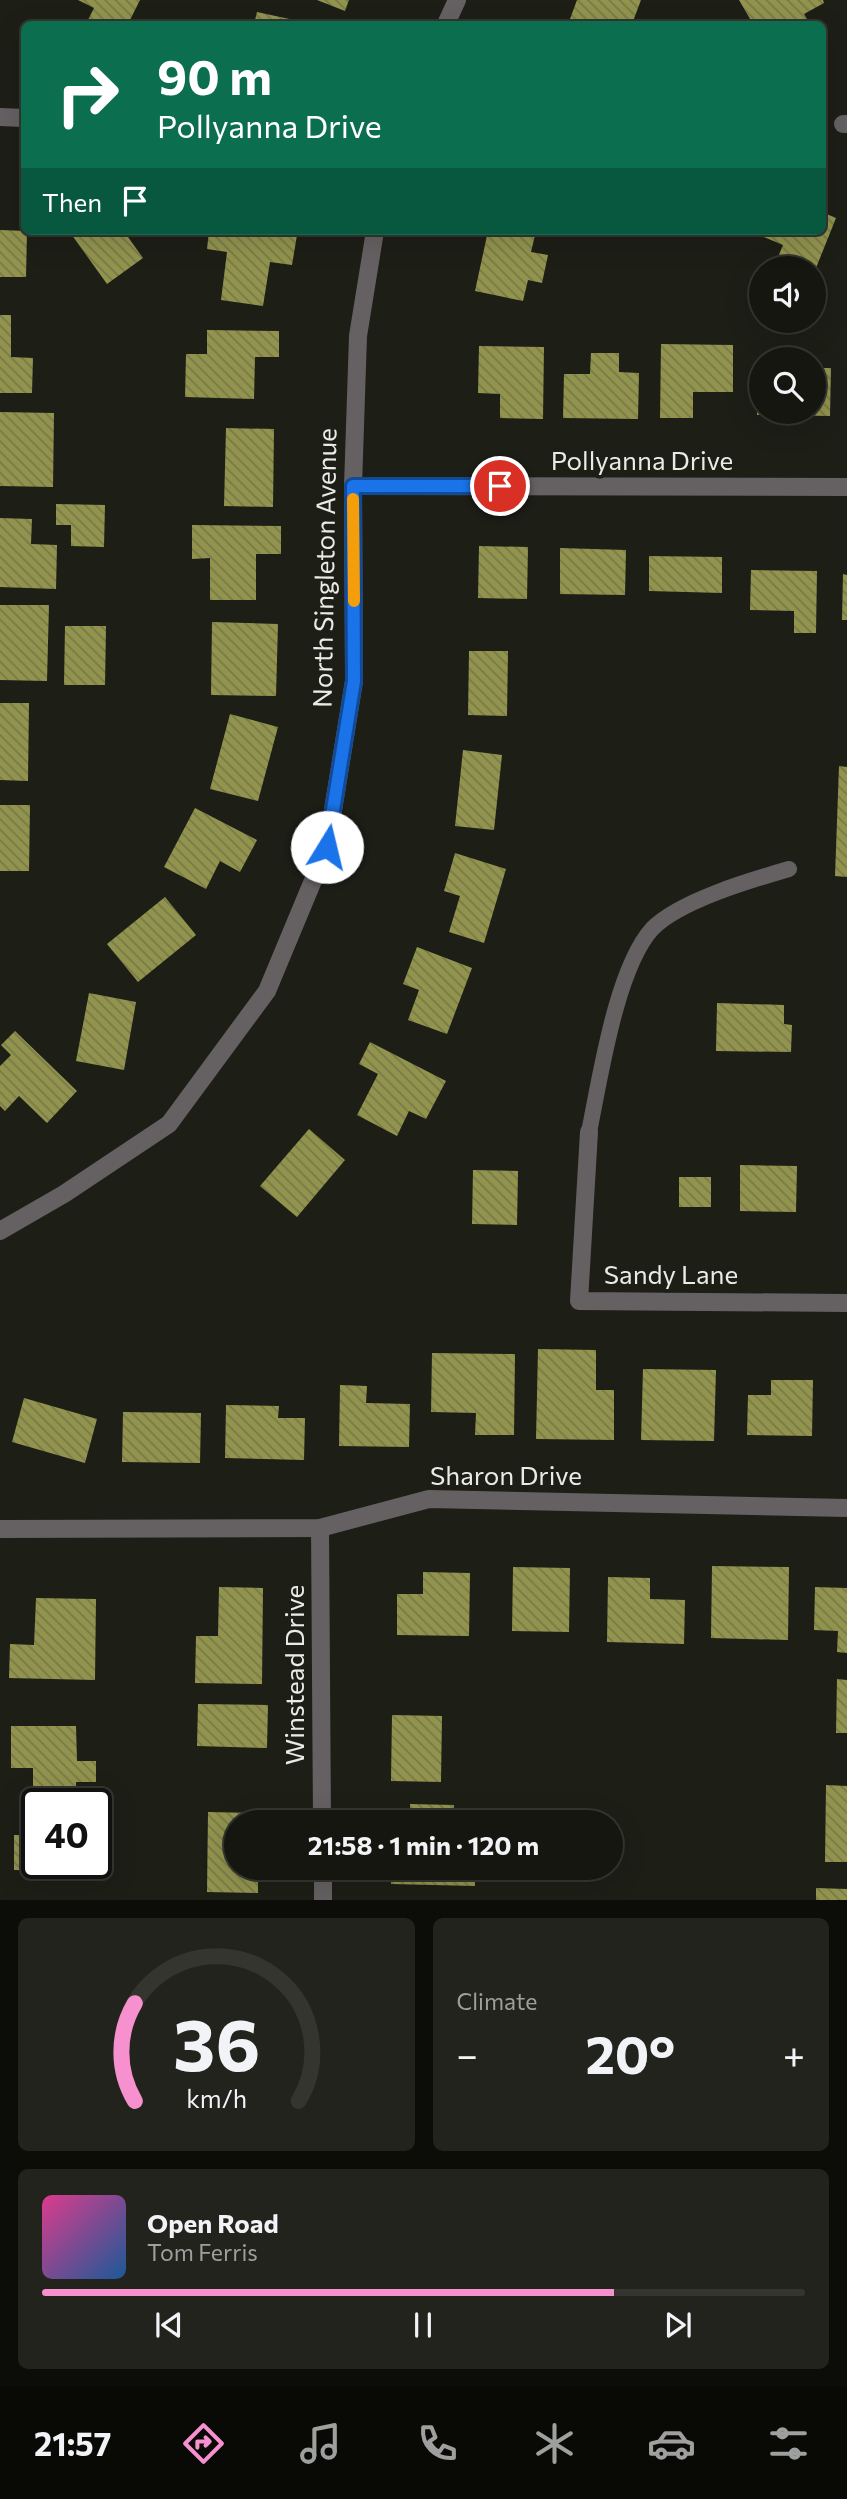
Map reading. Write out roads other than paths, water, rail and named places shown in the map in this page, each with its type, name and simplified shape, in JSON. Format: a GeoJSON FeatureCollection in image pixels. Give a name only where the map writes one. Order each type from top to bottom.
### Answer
{"type":"FeatureCollection","features":[{"type":"Feature","properties":{"kind":"street"},"geometry":{"type":"LineString","coordinates":[[447,21],[457,0]]}},
{"type":"Feature","properties":{"kind":"street"},"geometry":{"type":"LineString","coordinates":[[0,117],[21,118]]}},
{"type":"Feature","properties":{"kind":"street","name":"North Singleton Avenue"},"geometry":{"type":"LineString","coordinates":[[0,1231],[64,1194],[169,1124],[267,991],[327,847],[354,681],[353,486],[358,336],[374,235]]}},
{"type":"Feature","properties":{"kind":"street","name":"Pollyanna Drive"},"geometry":{"type":"LineString","coordinates":[[353,486],[847,487]]}},
{"type":"Feature","properties":{"kind":"street","name":"Sandy Lane"},"geometry":{"type":"LineString","coordinates":[[589,1132],[579,1301],[847,1303]]}},
{"type":"Feature","properties":{"kind":"street","name":"Sharon Drive"},"geometry":{"type":"LineString","coordinates":[[0,1529],[320,1528],[429,1499],[847,1508]]}},
{"type":"Feature","properties":{"kind":"street","name":"Winstead Drive"},"geometry":{"type":"LineString","coordinates":[[320,1528],[323,1810]]}},
{"type":"Feature","properties":{"kind":"street"},"geometry":{"type":"LineString","coordinates":[[323,1880],[323,1900]]}},
{"type":"Feature","properties":{"kind":"lane"},"geometry":{"type":"LineString","coordinates":[[589,1132],[611,1027],[624,985],[636,956],[653,929],[680,910],[711,895],[740,883],[789,869]]}}]}
